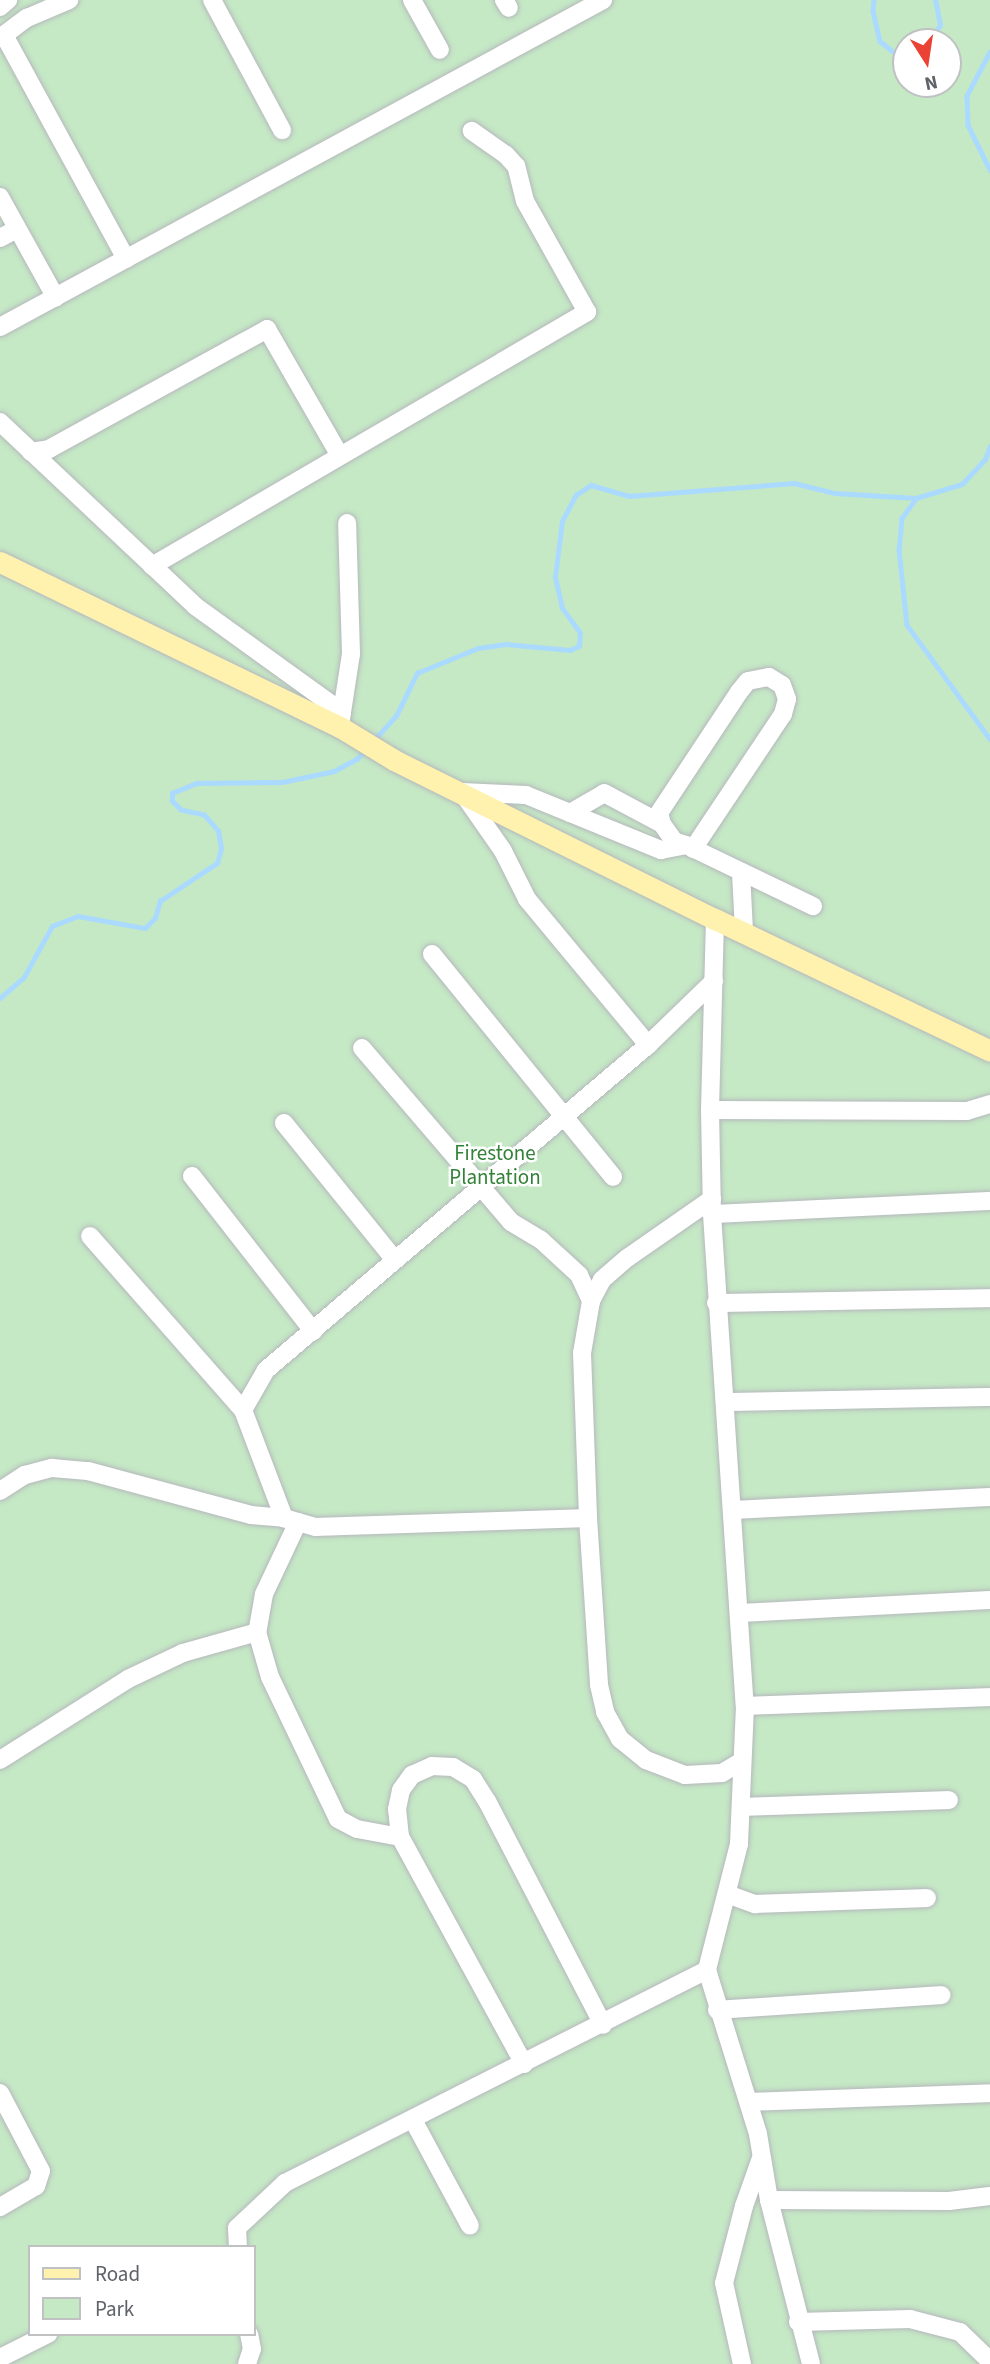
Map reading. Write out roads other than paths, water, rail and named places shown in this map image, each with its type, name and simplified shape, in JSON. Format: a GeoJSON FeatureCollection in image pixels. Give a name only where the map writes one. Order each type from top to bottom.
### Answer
{"type":"FeatureCollection","features":[{"type":"Feature","properties":{"kind":"main road"},"geometry":{"type":"LineString","coordinates":[[0,562],[342,723],[394,760],[990,1051]]}},
{"type":"Feature","properties":{"kind":"street"},"geometry":{"type":"LineString","coordinates":[[0,7],[8,0]]}},
{"type":"Feature","properties":{"kind":"street"},"geometry":{"type":"LineString","coordinates":[[69,0],[27,18],[2,37],[127,259]]}},
{"type":"Feature","properties":{"kind":"street"},"geometry":{"type":"LineString","coordinates":[[212,0],[282,130]]}},
{"type":"Feature","properties":{"kind":"street"},"geometry":{"type":"LineString","coordinates":[[412,0],[440,50]]}},
{"type":"Feature","properties":{"kind":"street"},"geometry":{"type":"LineString","coordinates":[[0,327],[600,1]]}},
{"type":"Feature","properties":{"kind":"street"},"geometry":{"type":"LineString","coordinates":[[152,566],[587,312],[524,201],[516,166],[506,155],[472,131]]}},
{"type":"Feature","properties":{"kind":"street"},"geometry":{"type":"LineString","coordinates":[[0,197],[56,298]]}},
{"type":"Feature","properties":{"kind":"street"},"geometry":{"type":"LineString","coordinates":[[0,238],[16,229]]}},
{"type":"Feature","properties":{"kind":"street"},"geometry":{"type":"LineString","coordinates":[[31,452],[49,449],[267,329],[340,456]]}},
{"type":"Feature","properties":{"kind":"street"},"geometry":{"type":"LineString","coordinates":[[0,422],[194,606],[342,723]]}},
{"type":"Feature","properties":{"kind":"street"},"geometry":{"type":"LineString","coordinates":[[342,723],[351,654],[347,523]]}},
{"type":"Feature","properties":{"kind":"street"},"geometry":{"type":"LineString","coordinates":[[462,792],[526,795],[661,850],[690,847],[783,714],[787,699],[782,685],[769,677],[748,681],[659,813],[662,824],[674,841],[690,847],[813,906]]}},
{"type":"Feature","properties":{"kind":"street"},"geometry":{"type":"LineString","coordinates":[[462,792],[503,851],[527,899],[648,1045]]}},
{"type":"Feature","properties":{"kind":"street"},"geometry":{"type":"LineString","coordinates":[[570,813],[604,793],[662,824]]}},
{"type":"Feature","properties":{"kind":"street"},"geometry":{"type":"LineString","coordinates":[[741,872],[744,931]]}},
{"type":"Feature","properties":{"kind":"street"},"geometry":{"type":"LineString","coordinates":[[715,919],[710,1110],[712,1207],[716,1303],[726,1402],[745,1706],[739,1844],[707,1970],[717,2010],[750,2102],[769,2200],[798,2322],[811,2364]]}},
{"type":"Feature","properties":{"kind":"street"},"geometry":{"type":"LineString","coordinates":[[432,954],[613,1177]]}},
{"type":"Feature","properties":{"kind":"street"},"geometry":{"type":"LineString","coordinates":[[243,1410],[266,1370],[648,1045],[714,981]]}},
{"type":"Feature","properties":{"kind":"street"},"geometry":{"type":"LineString","coordinates":[[362,1048],[511,1222],[541,1240],[579,1275],[591,1301]]}},
{"type":"Feature","properties":{"kind":"street"},"geometry":{"type":"LineString","coordinates":[[710,1110],[967,1111],[990,1104]]}},
{"type":"Feature","properties":{"kind":"street"},"geometry":{"type":"LineString","coordinates":[[284,1123],[395,1260]]}},
{"type":"Feature","properties":{"kind":"street"},"geometry":{"type":"LineString","coordinates":[[192,1176],[313,1331]]}},
{"type":"Feature","properties":{"kind":"street"},"geometry":{"type":"LineString","coordinates":[[742,1761],[722,1773],[685,1775],[646,1760],[620,1739],[605,1712],[598,1685],[582,1353],[591,1301],[602,1280],[627,1258],[712,1207],[990,1201]]}},
{"type":"Feature","properties":{"kind":"street"},"geometry":{"type":"LineString","coordinates":[[90,1236],[243,1410],[291,1520],[264,1594],[257,1632],[270,1677],[338,1819],[357,1829],[400,1837]]}},
{"type":"Feature","properties":{"kind":"street"},"geometry":{"type":"LineString","coordinates":[[716,1303],[990,1298]]}},
{"type":"Feature","properties":{"kind":"street"},"geometry":{"type":"LineString","coordinates":[[726,1402],[990,1397]]}},
{"type":"Feature","properties":{"kind":"street"},"geometry":{"type":"LineString","coordinates":[[0,1491],[24,1475],[52,1468],[88,1471],[251,1516],[291,1520],[316,1527],[588,1518]]}},
{"type":"Feature","properties":{"kind":"street"},"geometry":{"type":"LineString","coordinates":[[732,1510],[990,1497]]}},
{"type":"Feature","properties":{"kind":"street"},"geometry":{"type":"LineString","coordinates":[[740,1613],[990,1600]]}},
{"type":"Feature","properties":{"kind":"street"},"geometry":{"type":"LineString","coordinates":[[0,1760],[128,1679],[183,1653],[257,1632]]}},
{"type":"Feature","properties":{"kind":"street"},"geometry":{"type":"LineString","coordinates":[[745,1706],[990,1697]]}},
{"type":"Feature","properties":{"kind":"street"},"geometry":{"type":"LineString","coordinates":[[524,2064],[400,1837],[397,1809],[401,1790],[412,1775],[432,1766],[453,1768],[473,1779],[603,2025]]}},
{"type":"Feature","properties":{"kind":"street"},"geometry":{"type":"LineString","coordinates":[[741,1807],[949,1800]]}},
{"type":"Feature","properties":{"kind":"street"},"geometry":{"type":"LineString","coordinates":[[727,1894],[754,1904],[927,1898]]}},
{"type":"Feature","properties":{"kind":"street"},"geometry":{"type":"LineString","coordinates":[[239,2245],[237,2228],[285,2183],[603,2025],[707,1970]]}},
{"type":"Feature","properties":{"kind":"street"},"geometry":{"type":"LineString","coordinates":[[717,2010],[942,1995]]}},
{"type":"Feature","properties":{"kind":"street"},"geometry":{"type":"LineString","coordinates":[[0,2093],[41,2171],[36,2186],[0,2207]]}},
{"type":"Feature","properties":{"kind":"street"},"geometry":{"type":"LineString","coordinates":[[750,2102],[990,2093]]}},
{"type":"Feature","properties":{"kind":"street"},"geometry":{"type":"LineString","coordinates":[[412,2120],[470,2226]]}},
{"type":"Feature","properties":{"kind":"street"},"geometry":{"type":"LineString","coordinates":[[743,2364],[724,2283],[744,2206],[761,2158]]}},
{"type":"Feature","properties":{"kind":"street"},"geometry":{"type":"LineString","coordinates":[[769,2200],[948,2201],[990,2196]]}},
{"type":"Feature","properties":{"kind":"street"},"geometry":{"type":"LineString","coordinates":[[798,2322],[910,2319],[960,2332],[990,2361]]}},
{"type":"Feature","properties":{"kind":"street"},"geometry":{"type":"LineString","coordinates":[[0,2358],[44,2336]]}},
{"type":"Feature","properties":{"kind":"street"},"geometry":{"type":"LineString","coordinates":[[247,2364],[251,2349],[250,2336]]}},
{"type":"Feature","properties":{"kind":"waterway"},"geometry":{"type":"LineString","coordinates":[[874,0],[873,11],[880,41],[892,51]]}},
{"type":"Feature","properties":{"kind":"waterway"},"geometry":{"type":"LineString","coordinates":[[935,0],[940,25],[938,28]]}},
{"type":"Feature","properties":{"kind":"waterway"},"geometry":{"type":"LineString","coordinates":[[990,52],[967,96],[968,125],[990,170]]}},
{"type":"Feature","properties":{"kind":"waterway"},"geometry":{"type":"LineString","coordinates":[[375,739],[396,716],[417,673],[478,648],[506,644],[570,650],[579,646],[580,633],[562,608],[555,577],[562,521],[576,495],[591,485],[629,496],[794,483],[835,493],[916,498],[962,484],[985,459],[990,446]]}},
{"type":"Feature","properties":{"kind":"waterway"},"geometry":{"type":"LineString","coordinates":[[916,499],[902,518],[899,550],[907,625],[990,739]]}},
{"type":"Feature","properties":{"kind":"waterway"},"geometry":{"type":"LineString","coordinates":[[0,998],[24,977],[52,926],[78,916],[145,928],[155,918],[160,901],[217,863],[221,849],[218,831],[204,815],[181,810],[172,801],[172,793],[197,783],[282,782],[334,771],[357,759],[364,751]]}},
{"type":"Feature","properties":{"kind":"park label","name":"Firestone Plantation"},"geometry":{"type":"Point","coordinates":[495,1165]}}]}
